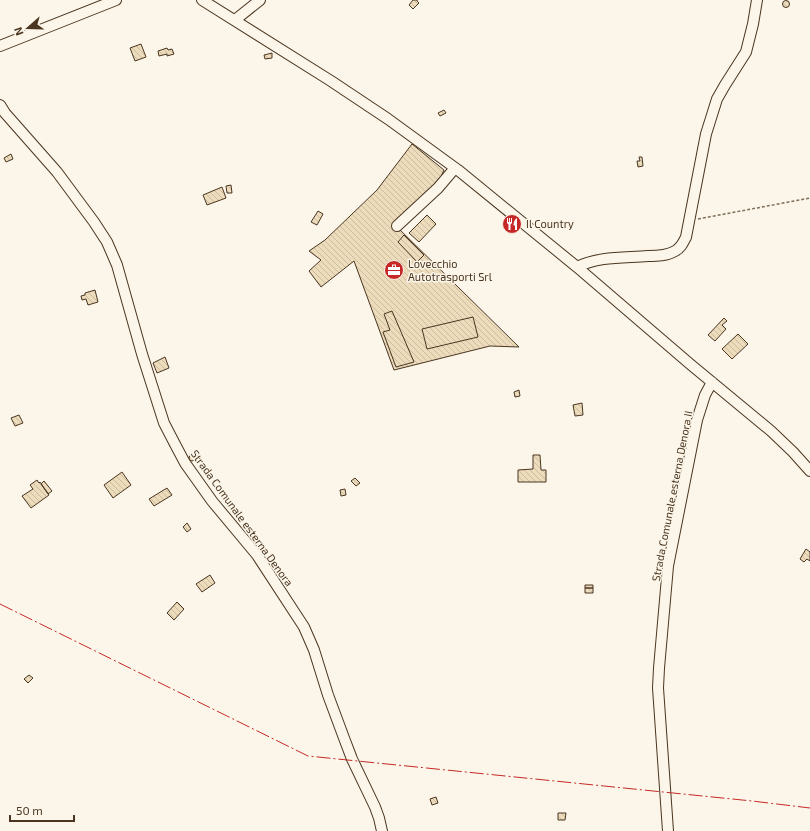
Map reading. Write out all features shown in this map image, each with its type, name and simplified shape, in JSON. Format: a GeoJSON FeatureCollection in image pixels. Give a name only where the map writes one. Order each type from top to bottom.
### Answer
{"type":"FeatureCollection","features":[{"type":"Feature","properties":{"kind":"street"},"geometry":{"type":"LineString","coordinates":[[0,46],[116,0]]}},
{"type":"Feature","properties":{"kind":"street"},"geometry":{"type":"LineString","coordinates":[[202,0],[331,81],[388,119],[455,168],[577,267],[771,431],[810,471]]}},
{"type":"Feature","properties":{"kind":"street"},"geometry":{"type":"LineString","coordinates":[[235,20],[260,0]]}},
{"type":"Feature","properties":{"kind":"street"},"geometry":{"type":"LineString","coordinates":[[577,267],[604,259],[665,255],[672,253],[681,247],[686,237],[709,123],[724,84],[746,52],[757,0]]}},
{"type":"Feature","properties":{"kind":"street","name":"Strada Comunale esterna Denora"},"geometry":{"type":"LineString","coordinates":[[0,105],[5,113],[57,172],[107,242],[117,265],[142,354],[164,423],[185,463],[212,501],[257,555],[304,627],[314,650],[328,695],[352,759],[375,807],[382,831]]}},
{"type":"Feature","properties":{"kind":"street"},"geometry":{"type":"LineString","coordinates":[[397,226],[438,188],[455,168]]}},
{"type":"Feature","properties":{"kind":"street","name":"Strada Comunale esterna Denora II"},"geometry":{"type":"LineString","coordinates":[[668,831],[658,688],[668,566],[697,420],[705,395],[712,382]]}},
{"type":"Feature","properties":{"kind":"path"},"geometry":{"type":"LineString","coordinates":[[689,221],[810,198]]}},
{"type":"Feature","properties":{"kind":"building"},"geometry":{"type":"Polygon","coordinates":[[[413,0],[417,0],[419,3],[413,9],[409,5],[413,0]]]}},
{"type":"Feature","properties":{"kind":"building"},"geometry":{"type":"Polygon","coordinates":[[[786,0],[789,1],[789,7],[786,8],[783,7],[782,4],[783,1],[786,0]]]}},
{"type":"Feature","properties":{"kind":"building"},"geometry":{"type":"Polygon","coordinates":[[[141,44],[146,57],[135,61],[130,48],[141,44]]]}},
{"type":"Feature","properties":{"kind":"building"},"geometry":{"type":"Polygon","coordinates":[[[167,48],[168,50],[172,49],[174,54],[159,56],[158,51],[167,48]]]}},
{"type":"Feature","properties":{"kind":"building"},"geometry":{"type":"Polygon","coordinates":[[[272,53],[272,58],[265,59],[264,55],[272,53]]]}},
{"type":"Feature","properties":{"kind":"building"},"geometry":{"type":"Polygon","coordinates":[[[444,110],[446,113],[440,116],[438,113],[444,110]]]}},
{"type":"Feature","properties":{"kind":"building"},"geometry":{"type":"Polygon","coordinates":[[[412,144],[444,170],[438,183],[395,225],[519,347],[490,346],[394,370],[354,261],[321,287],[309,271],[321,260],[309,251],[325,240],[377,190],[412,144]]]}},
{"type":"Feature","properties":{"kind":"building"},"geometry":{"type":"Polygon","coordinates":[[[11,154],[13,159],[6,162],[4,158],[11,154]]]}},
{"type":"Feature","properties":{"kind":"building"},"geometry":{"type":"Polygon","coordinates":[[[639,157],[642,157],[643,166],[638,167],[637,161],[640,161],[639,157]]]}},
{"type":"Feature","properties":{"kind":"building"},"geometry":{"type":"Polygon","coordinates":[[[231,185],[232,193],[227,193],[226,186],[231,185]]]}},
{"type":"Feature","properties":{"kind":"building"},"geometry":{"type":"Polygon","coordinates":[[[222,187],[226,198],[207,205],[203,195],[222,187]]]}},
{"type":"Feature","properties":{"kind":"building"},"geometry":{"type":"Polygon","coordinates":[[[318,211],[323,214],[317,225],[311,222],[318,211]]]}},
{"type":"Feature","properties":{"kind":"building"},"geometry":{"type":"Polygon","coordinates":[[[427,215],[436,224],[419,242],[409,233],[427,215]]]}},
{"type":"Feature","properties":{"kind":"building"},"geometry":{"type":"Polygon","coordinates":[[[404,235],[424,255],[417,262],[398,242],[404,235]]]}},
{"type":"Feature","properties":{"kind":"building"},"geometry":{"type":"Polygon","coordinates":[[[95,290],[98,302],[88,305],[86,299],[82,300],[81,296],[95,290]]]}},
{"type":"Feature","properties":{"kind":"building"},"geometry":{"type":"Polygon","coordinates":[[[392,311],[414,362],[396,367],[383,332],[390,330],[384,314],[392,311]]]}},
{"type":"Feature","properties":{"kind":"building"},"geometry":{"type":"Polygon","coordinates":[[[473,317],[478,337],[427,349],[422,329],[473,317]]]}},
{"type":"Feature","properties":{"kind":"building"},"geometry":{"type":"Polygon","coordinates":[[[724,318],[727,321],[722,325],[726,329],[715,341],[708,335],[724,318]]]}},
{"type":"Feature","properties":{"kind":"building"},"geometry":{"type":"Polygon","coordinates":[[[738,334],[748,344],[732,359],[722,349],[738,334]]]}},
{"type":"Feature","properties":{"kind":"building"},"geometry":{"type":"Polygon","coordinates":[[[165,357],[169,368],[157,373],[153,363],[165,357]]]}},
{"type":"Feature","properties":{"kind":"building"},"geometry":{"type":"Polygon","coordinates":[[[519,390],[520,396],[515,397],[514,392],[519,390]]]}},
{"type":"Feature","properties":{"kind":"building"},"geometry":{"type":"Polygon","coordinates":[[[582,403],[583,415],[575,416],[573,405],[582,403]]]}},
{"type":"Feature","properties":{"kind":"building"},"geometry":{"type":"Polygon","coordinates":[[[19,415],[23,423],[15,426],[11,418],[19,415]]]}},
{"type":"Feature","properties":{"kind":"building"},"geometry":{"type":"Polygon","coordinates":[[[192,455],[195,458],[192,461],[189,458],[192,455]]]}},
{"type":"Feature","properties":{"kind":"building"},"geometry":{"type":"Polygon","coordinates":[[[533,455],[540,455],[541,470],[546,470],[546,482],[518,482],[518,470],[533,469],[533,455]]]}},
{"type":"Feature","properties":{"kind":"building"},"geometry":{"type":"Polygon","coordinates":[[[122,472],[131,485],[113,498],[104,485],[122,472]]]}},
{"type":"Feature","properties":{"kind":"building"},"geometry":{"type":"Polygon","coordinates":[[[355,478],[360,483],[356,486],[351,481],[355,478]]]}},
{"type":"Feature","properties":{"kind":"building"},"geometry":{"type":"Polygon","coordinates":[[[37,480],[49,495],[31,508],[22,496],[33,489],[30,485],[37,480]]]}},
{"type":"Feature","properties":{"kind":"building"},"geometry":{"type":"Polygon","coordinates":[[[44,481],[52,491],[48,494],[41,484],[44,481]]]}},
{"type":"Feature","properties":{"kind":"building"},"geometry":{"type":"Polygon","coordinates":[[[167,488],[172,495],[154,506],[149,499],[167,488]]]}},
{"type":"Feature","properties":{"kind":"building"},"geometry":{"type":"Polygon","coordinates":[[[345,489],[346,495],[341,496],[340,490],[345,489]]]}},
{"type":"Feature","properties":{"kind":"building"},"geometry":{"type":"Polygon","coordinates":[[[187,523],[191,529],[187,532],[183,527],[187,523]]]}},
{"type":"Feature","properties":{"kind":"building"},"geometry":{"type":"Polygon","coordinates":[[[806,549],[810,552],[810,561],[807,559],[804,562],[800,559],[806,549]]]}},
{"type":"Feature","properties":{"kind":"building"},"geometry":{"type":"Polygon","coordinates":[[[210,575],[215,583],[202,592],[196,584],[210,575]]]}},
{"type":"Feature","properties":{"kind":"building"},"geometry":{"type":"Polygon","coordinates":[[[585,585],[593,585],[593,588],[585,588],[585,585]]]}},
{"type":"Feature","properties":{"kind":"building"},"geometry":{"type":"Polygon","coordinates":[[[585,588],[593,588],[593,593],[585,593],[585,588]]]}},
{"type":"Feature","properties":{"kind":"building"},"geometry":{"type":"Polygon","coordinates":[[[177,602],[184,609],[174,620],[167,613],[177,602]]]}},
{"type":"Feature","properties":{"kind":"building"},"geometry":{"type":"Polygon","coordinates":[[[29,675],[33,678],[28,683],[24,679],[29,675]]]}},
{"type":"Feature","properties":{"kind":"building"},"geometry":{"type":"Polygon","coordinates":[[[436,797],[438,803],[432,805],[430,799],[436,797]]]}},
{"type":"Feature","properties":{"kind":"building"},"geometry":{"type":"Polygon","coordinates":[[[558,813],[566,813],[565,820],[558,820],[558,813]]]}},
{"type":"Feature","properties":{"kind":"power"},"geometry":{"type":"LineString","coordinates":[[0,604],[308,756],[810,808]]}},
{"type":"Feature","properties":{"kind":"place","name":"Il Country"},"geometry":{"type":"Point","coordinates":[512,224]}},
{"type":"Feature","properties":{"kind":"place","name":"Lovecchio Autotrasporti Srl"},"geometry":{"type":"Point","coordinates":[394,270]}}]}
